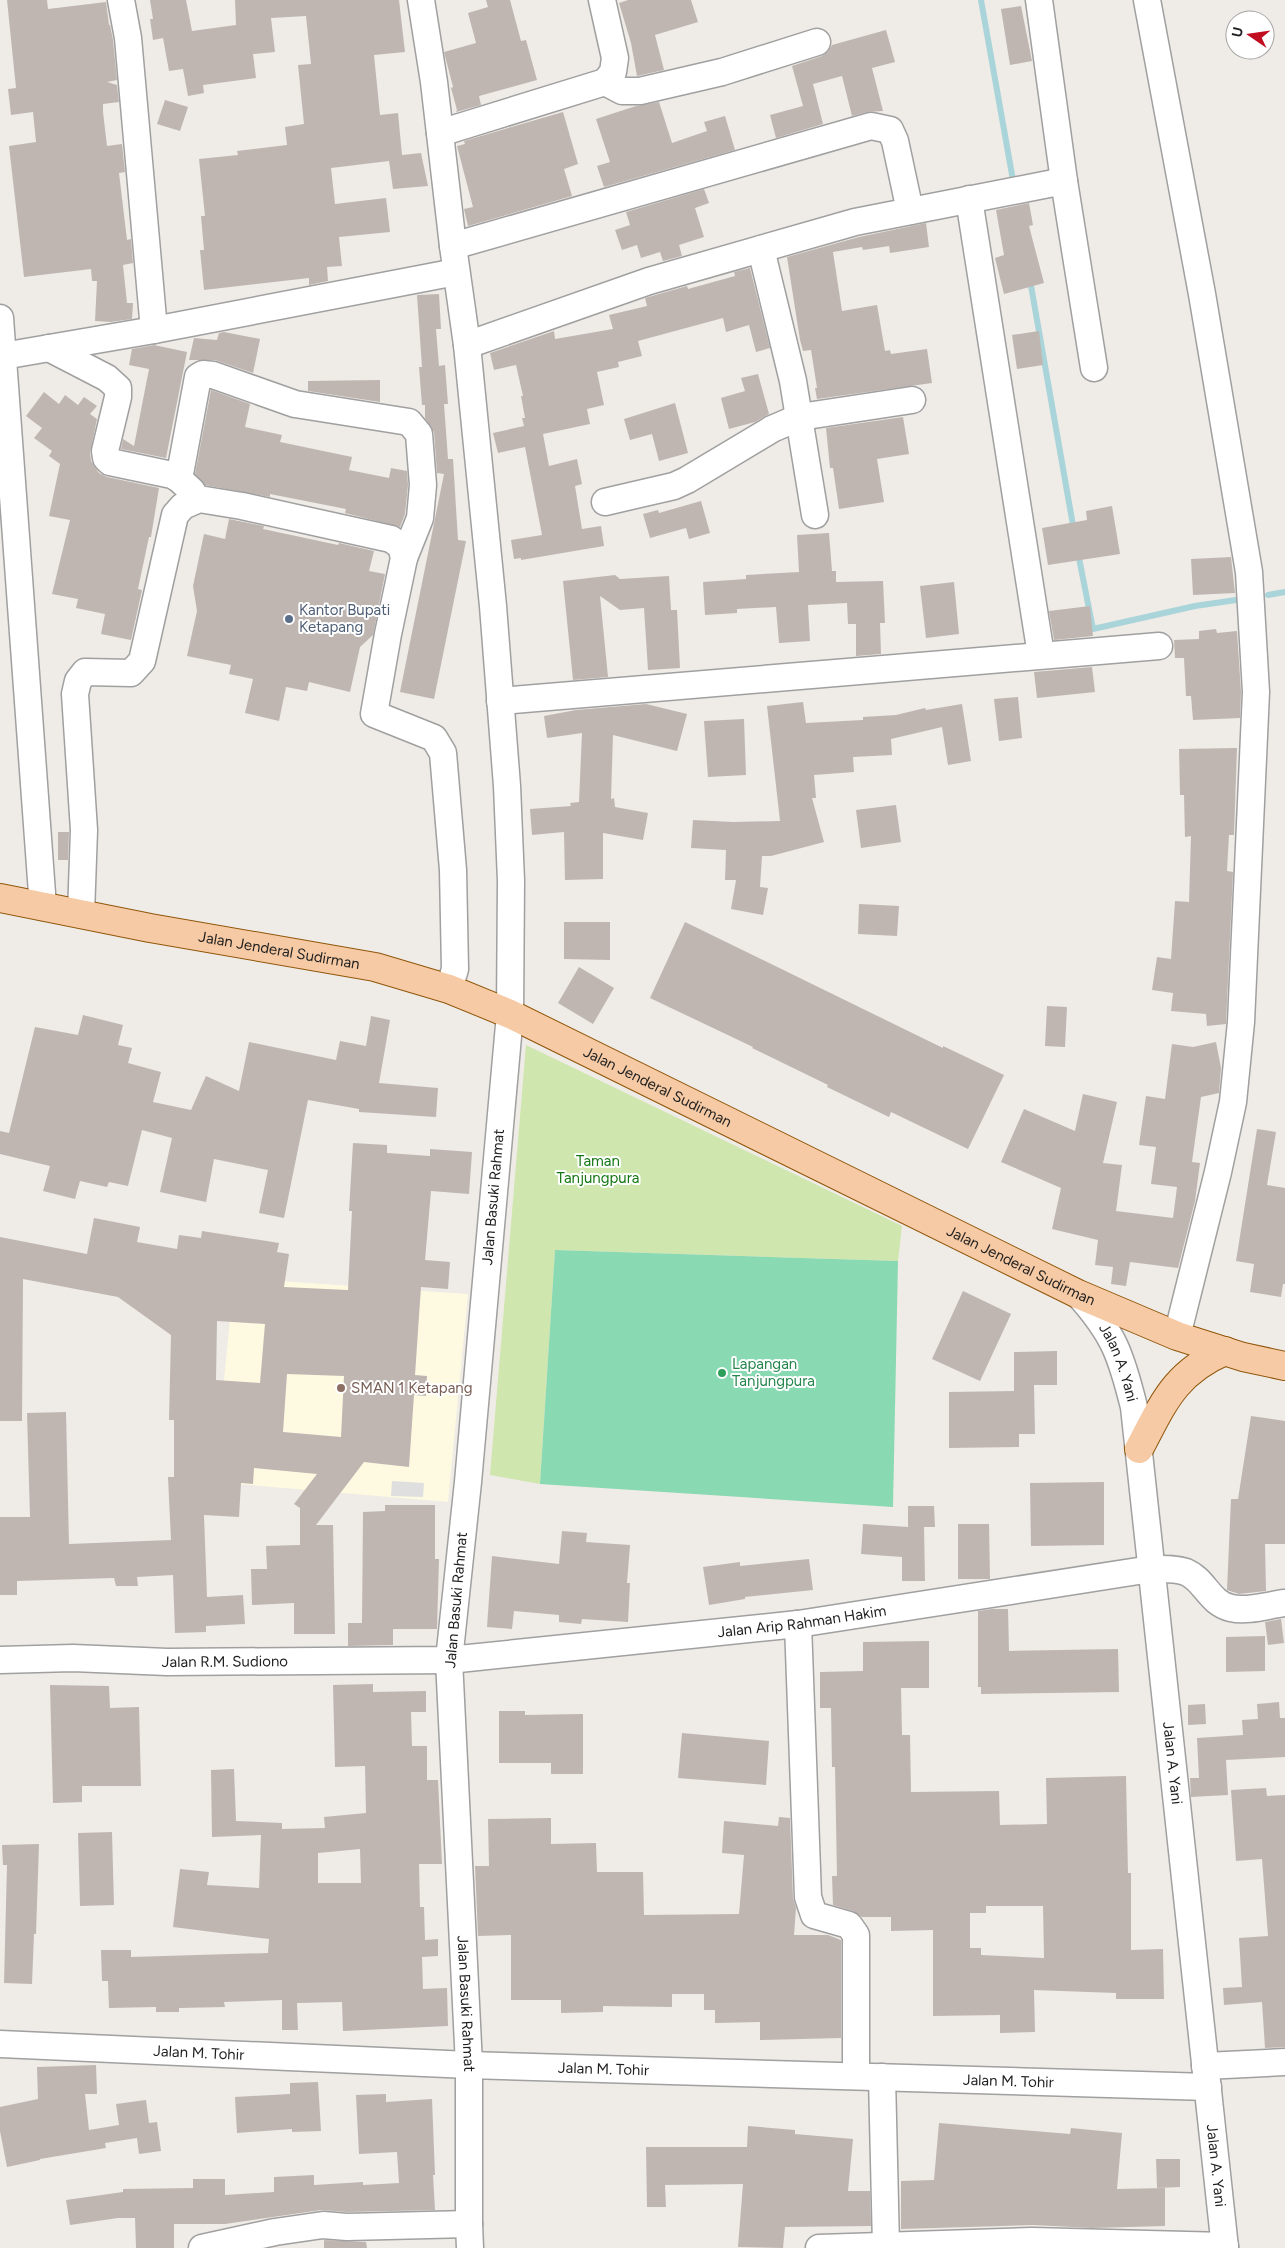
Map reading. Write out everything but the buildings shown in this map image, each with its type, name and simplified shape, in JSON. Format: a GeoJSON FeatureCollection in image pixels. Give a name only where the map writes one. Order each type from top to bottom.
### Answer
{"type":"FeatureCollection","features":[{"type":"Feature","properties":{"kind":"main road","name":"Jalan Jenderal Sudirman"},"geometry":{"type":"LineString","coordinates":[[0,898],[150,928],[376,967],[449,989],[510,1014],[1078,1294],[1178,1336],[1225,1351],[1285,1366]]}},
{"type":"Feature","properties":{"kind":"main road"},"geometry":{"type":"LineString","coordinates":[[1138,1449],[1159,1408],[1184,1376],[1196,1365],[1225,1351]]}},
{"type":"Feature","properties":{"kind":"street"},"geometry":{"type":"LineString","coordinates":[[121,0],[133,84],[154,330]]}},
{"type":"Feature","properties":{"kind":"street","name":"Jalan Basuki Rahmat"},"geometry":{"type":"LineString","coordinates":[[421,0],[440,133],[452,246],[467,345],[493,606],[507,786],[511,881],[510,1014],[468,1482],[449,1660],[469,2065],[470,2236]]}},
{"type":"Feature","properties":{"kind":"street"},"geometry":{"type":"LineString","coordinates":[[440,133],[605,82],[613,72],[615,58],[602,0]]}},
{"type":"Feature","properties":{"kind":"street"},"geometry":{"type":"LineString","coordinates":[[1038,0],[1064,181],[1094,368]]}},
{"type":"Feature","properties":{"kind":"street"},"geometry":{"type":"LineString","coordinates":[[1147,0],[1202,294],[1249,572],[1256,684],[1242,1022],[1233,1102],[1178,1336]]}},
{"type":"Feature","properties":{"kind":"street"},"geometry":{"type":"LineString","coordinates":[[605,82],[622,90],[640,91],[722,72],[817,42]]}},
{"type":"Feature","properties":{"kind":"street"},"geometry":{"type":"LineString","coordinates":[[452,246],[872,126],[890,130],[895,140],[910,211]]}},
{"type":"Feature","properties":{"kind":"street"},"geometry":{"type":"LineString","coordinates":[[467,345],[649,282],[856,222],[1064,181]]}},
{"type":"Feature","properties":{"kind":"street"},"geometry":{"type":"LineString","coordinates":[[970,199],[1041,655]]}},
{"type":"Feature","properties":{"kind":"street"},"geometry":{"type":"LineString","coordinates":[[761,249],[800,417],[815,515]]}},
{"type":"Feature","properties":{"kind":"street"},"geometry":{"type":"LineString","coordinates":[[3,356],[154,330],[456,272]]}},
{"type":"Feature","properties":{"kind":"street"},"geometry":{"type":"LineString","coordinates":[[0,318],[43,907]]}},
{"type":"Feature","properties":{"kind":"street"},"geometry":{"type":"LineString","coordinates":[[49,348],[107,378],[118,388],[118,397],[105,451],[106,458],[110,462],[157,470],[179,479],[200,499]]}},
{"type":"Feature","properties":{"kind":"street"},"geometry":{"type":"LineString","coordinates":[[179,479],[198,377],[202,374],[213,375],[294,404],[409,422],[419,434],[423,485],[420,518],[404,558],[374,714],[434,738],[443,753],[453,870],[455,969],[449,989]]}},
{"type":"Feature","properties":{"kind":"street"},"geometry":{"type":"LineString","coordinates":[[605,502],[674,486],[772,429],[800,417],[912,400]]}},
{"type":"Feature","properties":{"kind":"street"},"geometry":{"type":"LineString","coordinates":[[81,914],[84,830],[75,694],[78,681],[85,672],[131,673],[142,661],[175,515],[183,506],[200,499],[242,506],[391,539],[401,546],[404,558]]}},
{"type":"Feature","properties":{"kind":"street"},"geometry":{"type":"LineString","coordinates":[[500,701],[1159,646]]}},
{"type":"Feature","properties":{"kind":"street","name":"Jalan A. Yani"},"geometry":{"type":"LineString","coordinates":[[1078,1294],[1099,1317],[1111,1335],[1120,1356],[1134,1407],[1225,2247]]}},
{"type":"Feature","properties":{"kind":"street","name":"Jalan Arip Rahman Hakim"},"geometry":{"type":"LineString","coordinates":[[449,1660],[798,1624],[1152,1569],[1172,1569],[1186,1572],[1199,1580],[1217,1602],[1231,1608],[1285,1603]]}},
{"type":"Feature","properties":{"kind":"street"},"geometry":{"type":"LineString","coordinates":[[798,1624],[808,1896],[814,1915],[849,1925],[856,1934],[856,2076]]}},
{"type":"Feature","properties":{"kind":"street","name":"Jalan R.M. Sudiono"},"geometry":{"type":"LineString","coordinates":[[0,1660],[73,1658],[167,1662],[449,1660]]}},
{"type":"Feature","properties":{"kind":"street","name":"Jalan M. Tohir"},"geometry":{"type":"LineString","coordinates":[[0,2044],[469,2065],[882,2077],[1207,2076],[1285,2062]]}},
{"type":"Feature","properties":{"kind":"street"},"geometry":{"type":"LineString","coordinates":[[882,2077],[886,2246]]}},
{"type":"Feature","properties":{"kind":"street"},"geometry":{"type":"LineString","coordinates":[[202,2248],[275,2232],[323,2225],[470,2236]]}},
{"type":"Feature","properties":{"kind":"street"},"geometry":{"type":"LineString","coordinates":[[820,2248],[966,2245],[1225,2247]]}},
{"type":"Feature","properties":{"kind":"shaded area","name":"SMAN 1 Ketapang"},"geometry":{"type":"Polygon","coordinates":[[[234,1278],[468,1294],[448,1502],[214,1482],[234,1278]]]}},
{"type":"Feature","properties":{"kind":"shaded area"},"geometry":{"type":"Polygon","coordinates":[[[392,1481],[424,1483],[423,1497],[391,1496],[392,1481]]]}},
{"type":"Feature","properties":{"kind":"green space","name":"Taman Tanjungpura"},"geometry":{"type":"Polygon","coordinates":[[[526,1045],[902,1226],[898,1261],[555,1250],[540,1484],[490,1475],[526,1045]]]}},
{"type":"Feature","properties":{"kind":"green space","name":"Lapangan Tanjungpura"},"geometry":{"type":"Polygon","coordinates":[[[555,1250],[898,1261],[893,1507],[540,1484],[555,1250]]]}},
{"type":"Feature","properties":{"kind":"waterway"},"geometry":{"type":"LineString","coordinates":[[981,0],[1014,186]]}},
{"type":"Feature","properties":{"kind":"waterway"},"geometry":{"type":"LineString","coordinates":[[1030,280],[1074,531]]}},
{"type":"Feature","properties":{"kind":"waterway"},"geometry":{"type":"LineString","coordinates":[[1078,553],[1093,629],[1195,606],[1236,600]]}},
{"type":"Feature","properties":{"kind":"waterway"},"geometry":{"type":"LineString","coordinates":[[1268,595],[1285,592]]}},
{"type":"Feature","properties":{"kind":"place","name":"Kantor Bupati Ketapang"},"geometry":{"type":"Point","coordinates":[289,619]}},
{"type":"Feature","properties":{"kind":"place","name":"Lapangan Tanjungpura"},"geometry":{"type":"Point","coordinates":[722,1373]}},
{"type":"Feature","properties":{"kind":"place","name":"SMAN 1 Ketapang"},"geometry":{"type":"Point","coordinates":[341,1388]}}]}
